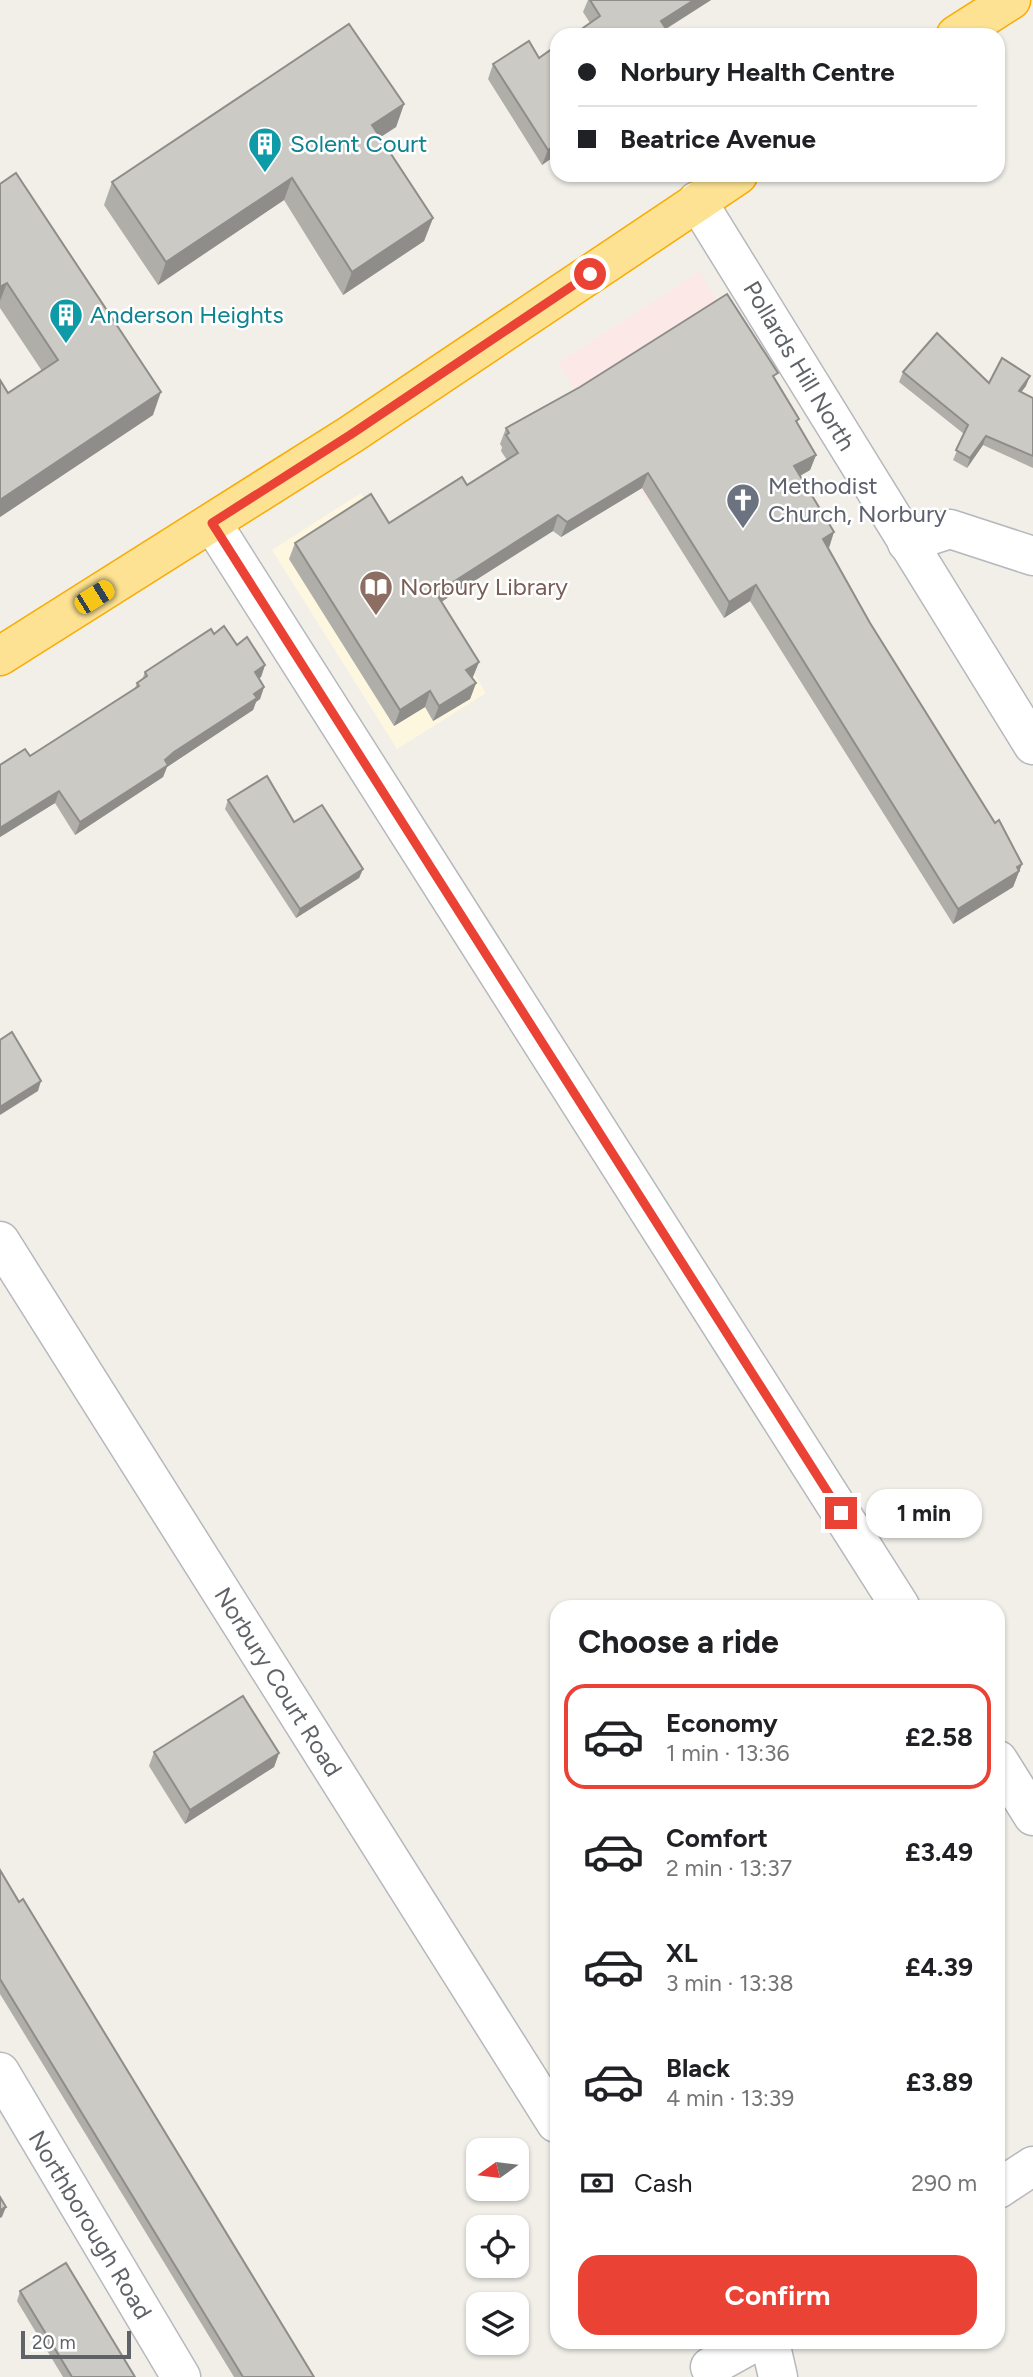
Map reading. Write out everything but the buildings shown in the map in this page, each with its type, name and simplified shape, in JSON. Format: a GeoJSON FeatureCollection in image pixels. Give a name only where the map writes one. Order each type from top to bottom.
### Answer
{"type":"FeatureCollection","features":[{"type":"Feature","properties":{"kind":"highway"},"geometry":{"type":"LineString","coordinates":[[968,28],[1011,0]]}},
{"type":"Feature","properties":{"kind":"highway"},"geometry":{"type":"LineString","coordinates":[[0,656],[350,435],[727,182]]}},
{"type":"Feature","properties":{"kind":"street","name":"Pollards Hill North"},"geometry":{"type":"LineString","coordinates":[[697,201],[1033,745]]}},
{"type":"Feature","properties":{"kind":"street"},"geometry":{"type":"LineString","coordinates":[[212,523],[896,1600]]}},
{"type":"Feature","properties":{"kind":"street"},"geometry":{"type":"LineString","coordinates":[[907,543],[950,529],[1033,555]]}},
{"type":"Feature","properties":{"kind":"street","name":"Norbury Court Road"},"geometry":{"type":"LineString","coordinates":[[0,1241],[550,2113]]}},
{"type":"Feature","properties":{"kind":"street"},"geometry":{"type":"LineString","coordinates":[[1005,1771],[1033,1816]]}},
{"type":"Feature","properties":{"kind":"street","name":"Northborough Road"},"geometry":{"type":"LineString","coordinates":[[6,2095],[181,2377]]}},
{"type":"Feature","properties":{"kind":"street"},"geometry":{"type":"LineString","coordinates":[[1005,2184],[1033,2166]]}},
{"type":"Feature","properties":{"kind":"street"},"geometry":{"type":"LineString","coordinates":[[706,2362],[738,2349]]}},
{"type":"Feature","properties":{"kind":"street"},"geometry":{"type":"LineString","coordinates":[[772,2349],[778,2377]]}},
{"type":"Feature","properties":{"kind":"shaded area"},"geometry":{"type":"Polygon","coordinates":[[[699,272],[790,411],[647,502],[558,363],[699,272]]]}},
{"type":"Feature","properties":{"kind":"shaded area","name":"Norbury Library"},"geometry":{"type":"Polygon","coordinates":[[[361,493],[486,693],[397,749],[272,550],[361,493]]]}},
{"type":"Feature","properties":{"kind":"place","name":"Solent Court"},"geometry":{"type":"Point","coordinates":[265,174]}},
{"type":"Feature","properties":{"kind":"place","name":"Anderson Heights"},"geometry":{"type":"Point","coordinates":[66,345]}},
{"type":"Feature","properties":{"kind":"place","name":"Methodist Church, Norbury"},"geometry":{"type":"Point","coordinates":[743,530]}},
{"type":"Feature","properties":{"kind":"place","name":"Norbury Library"},"geometry":{"type":"Point","coordinates":[376,617]}},
{"type":"Feature","properties":{"kind":"route"},"geometry":{"type":"LineString","coordinates":[[590,274],[253,499],[212,523],[841,1513]]}}]}
